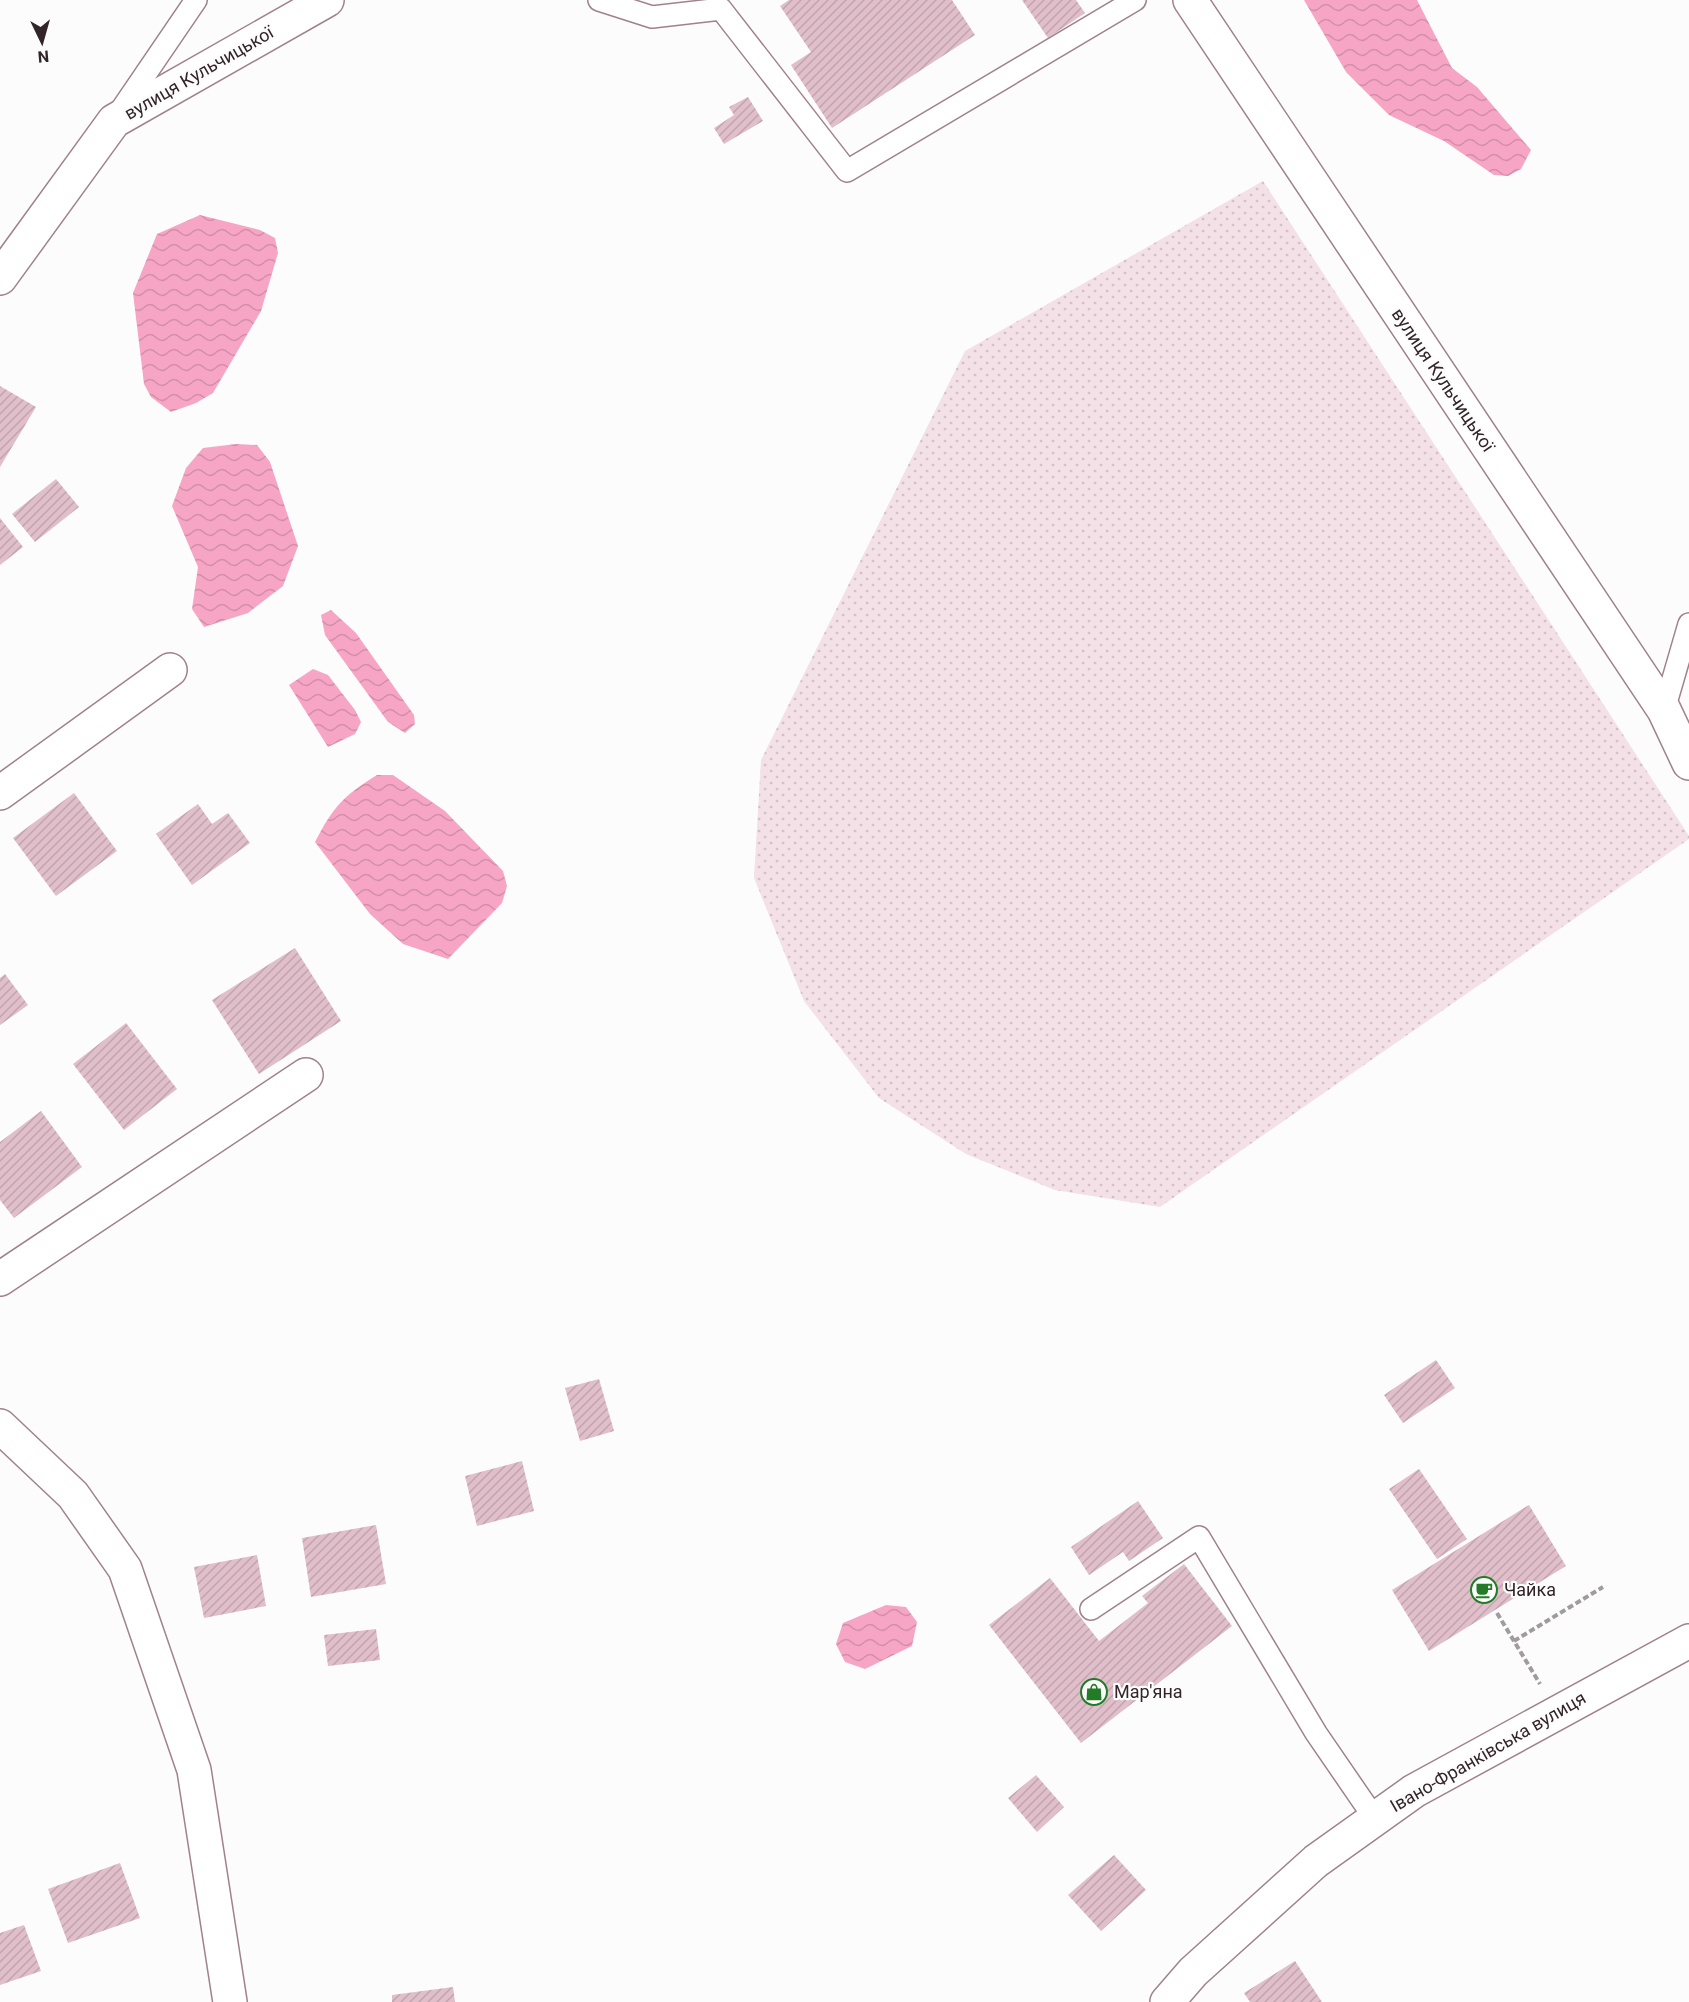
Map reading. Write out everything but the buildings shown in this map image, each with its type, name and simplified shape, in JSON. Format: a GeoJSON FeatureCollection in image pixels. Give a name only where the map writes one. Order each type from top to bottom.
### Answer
{"type":"FeatureCollection","features":[{"type":"Feature","properties":{"kind":"street","name":"вулиця Кульчицької"},"geometry":{"type":"LineString","coordinates":[[0,278],[114,121],[327,0]]}},
{"type":"Feature","properties":{"kind":"street","name":"вулиця Кульчицької"},"geometry":{"type":"LineString","coordinates":[[1190,0],[1664,710],[1689,763]]}},
{"type":"Feature","properties":{"kind":"street"},"geometry":{"type":"LineString","coordinates":[[0,793],[170,670]]}},
{"type":"Feature","properties":{"kind":"street"},"geometry":{"type":"LineString","coordinates":[[0,1279],[306,1075]]}},
{"type":"Feature","properties":{"kind":"street"},"geometry":{"type":"LineString","coordinates":[[0,1426],[73,1495],[125,1569],[194,1770],[230,2002]]}},
{"type":"Feature","properties":{"kind":"street","name":"Івано-Франківська вулиця"},"geometry":{"type":"LineString","coordinates":[[1167,2002],[1193,1972],[1316,1861],[1414,1791],[1689,1641]]}},
{"type":"Feature","properties":{"kind":"lane"},"geometry":{"type":"LineString","coordinates":[[114,121],[196,0]]}},
{"type":"Feature","properties":{"kind":"lane"},"geometry":{"type":"LineString","coordinates":[[599,0],[652,17],[721,9],[847,171],[1135,0]]}},
{"type":"Feature","properties":{"kind":"lane"},"geometry":{"type":"LineString","coordinates":[[1664,710],[1689,624]]}},
{"type":"Feature","properties":{"kind":"lane"},"geometry":{"type":"LineString","coordinates":[[1091,1609],[1199,1537],[1316,1733],[1375,1819]]}},
{"type":"Feature","properties":{"kind":"path"},"geometry":{"type":"LineString","coordinates":[[1514,1641],[1604,1587]]}},
{"type":"Feature","properties":{"kind":"path"},"geometry":{"type":"LineString","coordinates":[[1497,1613],[1542,1687]]}},
{"type":"Feature","properties":{"kind":"shaded area"},"geometry":{"type":"Polygon","coordinates":[[[1263,181],[1689,839],[1160,1207],[1055,1190],[966,1154],[879,1098],[804,1001],[754,878],[761,760],[965,351],[1263,181]]]}},
{"type":"Feature","properties":{"kind":"water"},"geometry":{"type":"Polygon","coordinates":[[[1304,0],[1417,0],[1452,68],[1477,87],[1531,150],[1521,169],[1508,176],[1494,175],[1444,141],[1389,115],[1346,72],[1304,0]]]}},
{"type":"Feature","properties":{"kind":"water"},"geometry":{"type":"Polygon","coordinates":[[[200,215],[260,230],[275,238],[278,253],[261,311],[213,393],[196,403],[171,412],[151,397],[144,384],[133,293],[157,234],[200,215]]]}},
{"type":"Feature","properties":{"kind":"water"},"geometry":{"type":"Polygon","coordinates":[[[236,444],[257,445],[270,462],[298,546],[283,586],[248,613],[204,627],[192,609],[198,567],[172,506],[186,468],[203,448],[236,444]]]}},
{"type":"Feature","properties":{"kind":"water"},"geometry":{"type":"Polygon","coordinates":[[[331,610],[356,633],[414,715],[415,724],[405,733],[388,722],[325,635],[321,615],[331,610]]]}},
{"type":"Feature","properties":{"kind":"water"},"geometry":{"type":"Polygon","coordinates":[[[313,669],[328,675],[355,710],[361,722],[355,734],[328,747],[289,685],[313,669]]]}},
{"type":"Feature","properties":{"kind":"water"},"geometry":{"type":"Polygon","coordinates":[[[377,775],[393,775],[445,811],[503,871],[507,886],[502,903],[448,959],[403,944],[370,914],[315,842],[340,803],[377,775]]]}},
{"type":"Feature","properties":{"kind":"water"},"geometry":{"type":"Polygon","coordinates":[[[886,1605],[906,1607],[917,1622],[912,1646],[865,1669],[845,1662],[836,1644],[843,1623],[886,1605]]]}},
{"type":"Feature","properties":{"kind":"place","name":"Чайка"},"geometry":{"type":"Point","coordinates":[1484,1590]}},
{"type":"Feature","properties":{"kind":"place","name":"Мар'яна"},"geometry":{"type":"Point","coordinates":[1094,1692]}}]}
